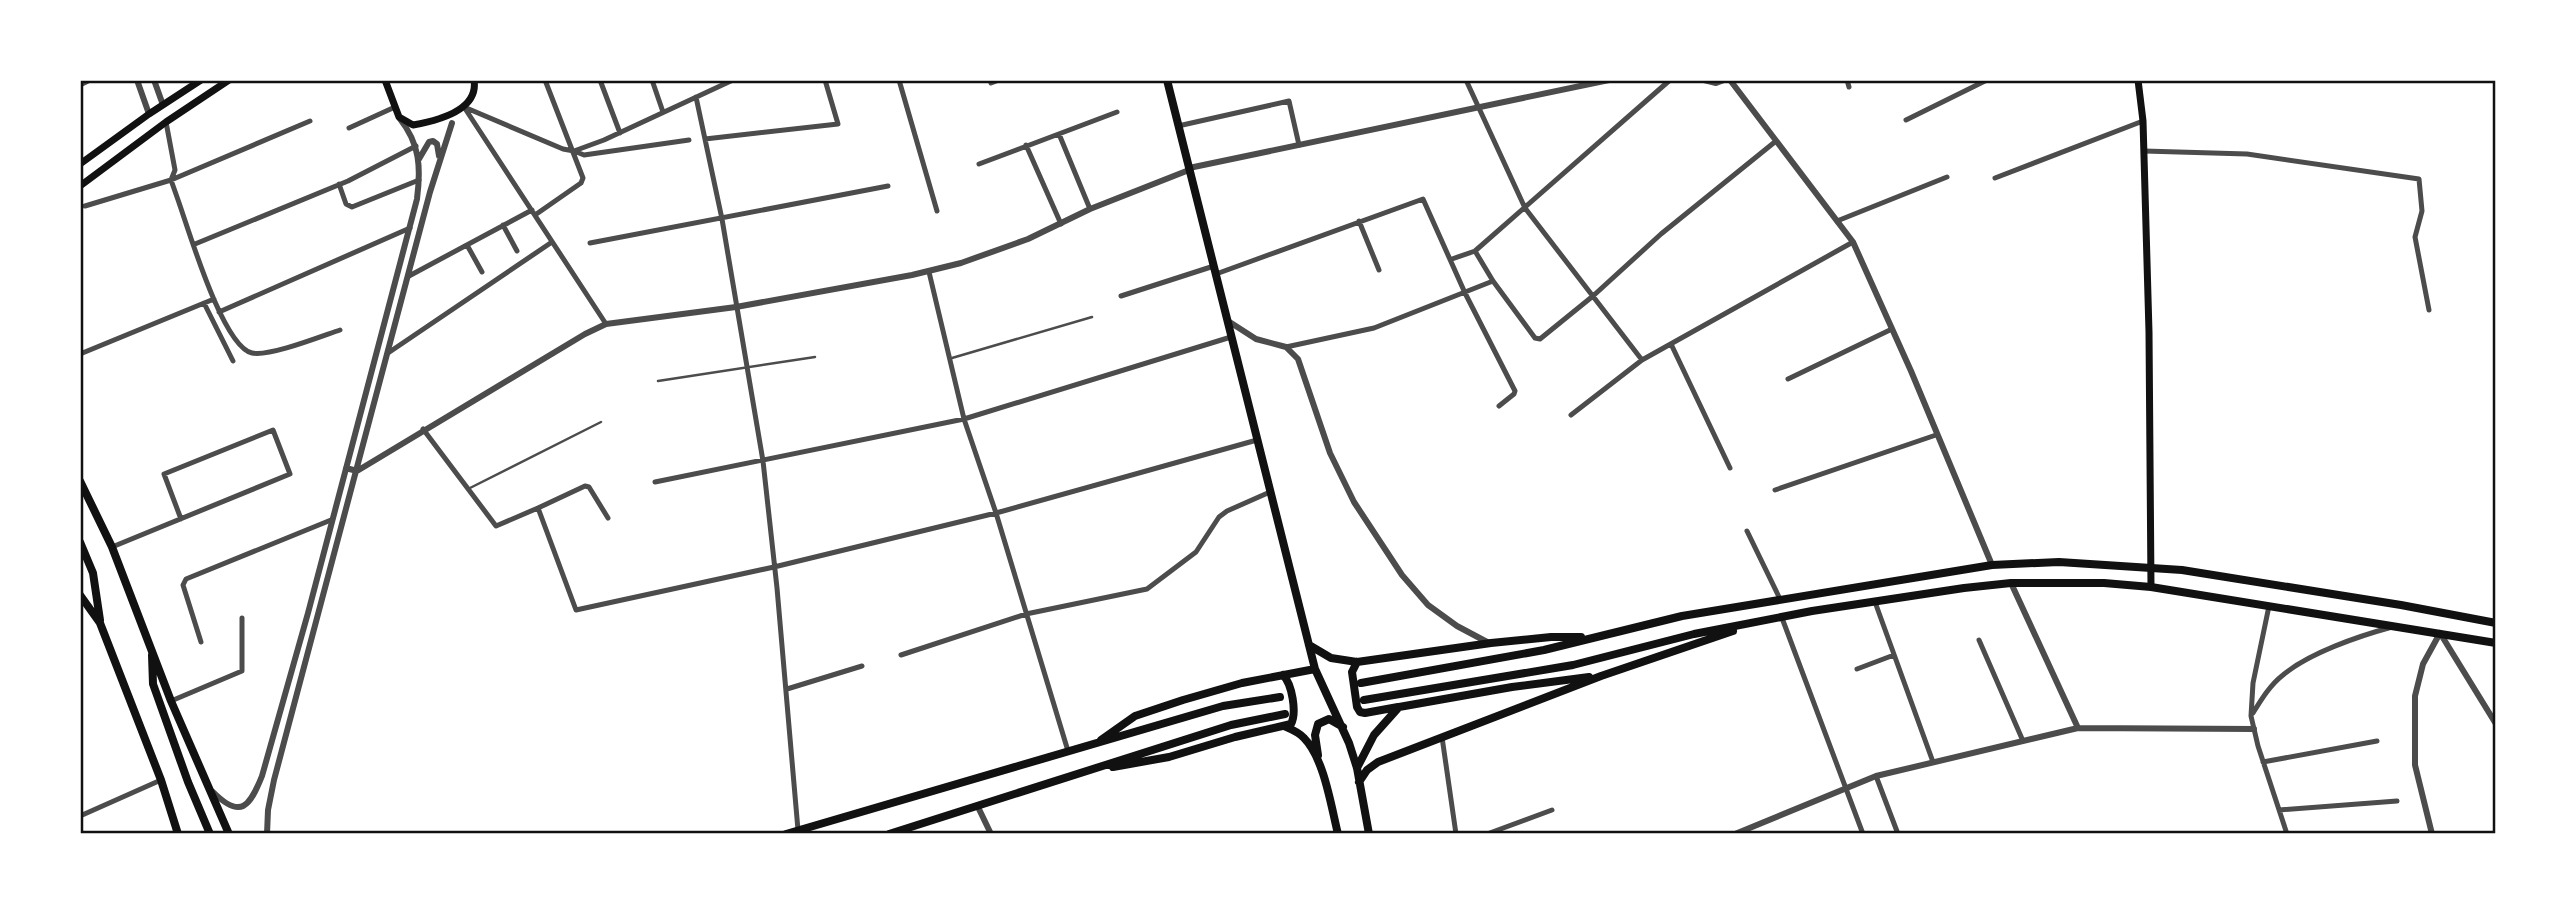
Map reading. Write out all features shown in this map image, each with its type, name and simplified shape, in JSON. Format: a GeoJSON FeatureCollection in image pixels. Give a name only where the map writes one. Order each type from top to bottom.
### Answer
{"type":"FeatureCollection","features":[{"type":"Feature","properties":{"kind":"main road"},"geometry":{"type":"LineString","coordinates":[[80,164],[201,80]]}},
{"type":"Feature","properties":{"kind":"main road"},"geometry":{"type":"LineString","coordinates":[[80,186],[166,122],[229,80]]}},
{"type":"Feature","properties":{"kind":"main road"},"geometry":{"type":"LineString","coordinates":[[385,80],[399,117],[413,125],[464,107],[474,94],[474,80]]}},
{"type":"Feature","properties":{"kind":"main road"},"geometry":{"type":"LineString","coordinates":[[1167,80],[1315,668],[1357,768],[1369,834]]}},
{"type":"Feature","properties":{"kind":"main road"},"geometry":{"type":"LineString","coordinates":[[2138,80],[2144,151],[2151,587]]}},
{"type":"Feature","properties":{"kind":"main road"},"geometry":{"type":"LineString","coordinates":[[80,481],[112,547],[171,701],[229,834]]}},
{"type":"Feature","properties":{"kind":"main road"},"geometry":{"type":"LineString","coordinates":[[80,542],[93,573],[100,623],[161,780],[178,834]]}},
{"type":"Feature","properties":{"kind":"main road"},"geometry":{"type":"LineString","coordinates":[[1361,683],[1544,650],[1682,616],[1992,565],[2059,562],[2182,570],[2495,621]]}},
{"type":"Feature","properties":{"kind":"main road"},"geometry":{"type":"LineString","coordinates":[[1364,700],[1573,665],[1694,634],[1782,618],[2011,583],[2104,583],[2151,587],[2496,643]]}},
{"type":"Feature","properties":{"kind":"main road"},"geometry":{"type":"LineString","coordinates":[[80,595],[100,623]]}},
{"type":"Feature","properties":{"kind":"main road"},"geometry":{"type":"LineString","coordinates":[[1359,782],[1367,770],[1378,762],[1601,676],[1760,622]]}},
{"type":"Feature","properties":{"kind":"main road"},"geometry":{"type":"LineString","coordinates":[[1309,645],[1331,658],[1357,662],[1491,643],[1595,636]]}},
{"type":"Feature","properties":{"kind":"main road"},"geometry":{"type":"LineString","coordinates":[[152,652],[153,684],[210,834]]}},
{"type":"Feature","properties":{"kind":"main road"},"geometry":{"type":"LineString","coordinates":[[1357,662],[1352,671],[1357,707],[1360,712],[1365,713],[1512,687],[1601,676]]}},
{"type":"Feature","properties":{"kind":"main road"},"geometry":{"type":"LineString","coordinates":[[1095,744],[1135,716],[1220,688],[1315,668]]}},
{"type":"Feature","properties":{"kind":"main road"},"geometry":{"type":"LineString","coordinates":[[1100,767],[1130,765],[1169,757],[1291,723],[1294,716],[1288,680],[1283,675]]}},
{"type":"Feature","properties":{"kind":"main road"},"geometry":{"type":"LineString","coordinates":[[786,834],[1223,706],[1280,696]]}},
{"type":"Feature","properties":{"kind":"main road"},"geometry":{"type":"LineString","coordinates":[[1357,768],[1374,735],[1399,707]]}},
{"type":"Feature","properties":{"kind":"main road"},"geometry":{"type":"LineString","coordinates":[[889,834],[1231,725],[1285,714]]}},
{"type":"Feature","properties":{"kind":"main road"},"geometry":{"type":"LineString","coordinates":[[1338,834],[1316,742],[1318,723],[1329,719],[1342,727]]}},
{"type":"Feature","properties":{"kind":"main road"},"geometry":{"type":"LineString","coordinates":[[1284,726],[1304,738],[1321,771]]}},
{"type":"Feature","properties":{"kind":"street"},"geometry":{"type":"LineString","coordinates":[[80,85],[90,80]]}},
{"type":"Feature","properties":{"kind":"street"},"geometry":{"type":"LineString","coordinates":[[137,80],[149,114]]}},
{"type":"Feature","properties":{"kind":"street"},"geometry":{"type":"LineString","coordinates":[[154,80],[163,105]]}},
{"type":"Feature","properties":{"kind":"street"},"geometry":{"type":"LineString","coordinates":[[409,276],[503,225],[533,212],[581,183],[583,174],[545,80]]}},
{"type":"Feature","properties":{"kind":"street"},"geometry":{"type":"LineString","coordinates":[[600,80],[620,133]]}},
{"type":"Feature","properties":{"kind":"street"},"geometry":{"type":"LineString","coordinates":[[652,80],[663,112]]}},
{"type":"Feature","properties":{"kind":"street"},"geometry":{"type":"LineString","coordinates":[[574,151],[620,133],[733,80]]}},
{"type":"Feature","properties":{"kind":"street"},"geometry":{"type":"LineString","coordinates":[[705,139],[838,124],[825,80]]}},
{"type":"Feature","properties":{"kind":"street"},"geometry":{"type":"LineString","coordinates":[[899,80],[937,211]]}},
{"type":"Feature","properties":{"kind":"street"},"geometry":{"type":"LineString","coordinates":[[991,83],[999,80]]}},
{"type":"Feature","properties":{"kind":"street"},"geometry":{"type":"LineString","coordinates":[[1466,80],[1525,208],[1642,360]]}},
{"type":"Feature","properties":{"kind":"street"},"geometry":{"type":"LineString","coordinates":[[346,468],[357,471],[423,429],[606,324],[736,307],[929,272],[996,252],[1090,209],[1189,169],[1609,80]]}},
{"type":"Feature","properties":{"kind":"street"},"geometry":{"type":"LineString","coordinates":[[1452,259],[1475,251],[1670,80]]}},
{"type":"Feature","properties":{"kind":"street"},"geometry":{"type":"LineString","coordinates":[[1704,80],[1716,83],[1724,80]]}},
{"type":"Feature","properties":{"kind":"street"},"geometry":{"type":"LineString","coordinates":[[1731,80],[1853,242],[1992,565]]}},
{"type":"Feature","properties":{"kind":"street"},"geometry":{"type":"LineString","coordinates":[[1906,120],[1987,80]]}},
{"type":"Feature","properties":{"kind":"street"},"geometry":{"type":"LineString","coordinates":[[696,97],[722,219],[763,461],[787,689],[798,831]]}},
{"type":"Feature","properties":{"kind":"street"},"geometry":{"type":"LineString","coordinates":[[1178,125],[1289,101],[1299,145]]}},
{"type":"Feature","properties":{"kind":"street"},"geometry":{"type":"LineString","coordinates":[[349,128],[395,107]]}},
{"type":"Feature","properties":{"kind":"street"},"geometry":{"type":"LineString","coordinates":[[464,107],[563,149],[584,155],[690,140]]}},
{"type":"Feature","properties":{"kind":"street"},"geometry":{"type":"LineString","coordinates":[[464,107],[606,324]]}},
{"type":"Feature","properties":{"kind":"street"},"geometry":{"type":"LineString","coordinates":[[979,164],[1117,112]]}},
{"type":"Feature","properties":{"kind":"street"},"geometry":{"type":"LineString","coordinates":[[209,788],[222,802],[233,807],[252,801],[262,776],[309,613],[331,520],[410,228],[419,180],[416,145],[399,117]]}},
{"type":"Feature","properties":{"kind":"street"},"geometry":{"type":"LineString","coordinates":[[85,205],[172,180],[310,121]]}},
{"type":"Feature","properties":{"kind":"street"},"geometry":{"type":"LineString","coordinates":[[1995,178],[2143,121]]}},
{"type":"Feature","properties":{"kind":"street"},"geometry":{"type":"LineString","coordinates":[[166,122],[175,170],[172,180],[219,312],[237,343],[252,353],[269,353],[340,330]]}},
{"type":"Feature","properties":{"kind":"street"},"geometry":{"type":"LineString","coordinates":[[267,834],[274,780],[439,161],[452,123]]}},
{"type":"Feature","properties":{"kind":"street"},"geometry":{"type":"LineString","coordinates":[[1059,134],[1090,209]]}},
{"type":"Feature","properties":{"kind":"street"},"geometry":{"type":"LineString","coordinates":[[419,160],[425,145],[433,141],[439,148],[439,161]]}},
{"type":"Feature","properties":{"kind":"street"},"geometry":{"type":"LineString","coordinates":[[1475,251],[1493,281],[1537,339],[1540,339],[1593,296],[1661,233],[1776,141]]}},
{"type":"Feature","properties":{"kind":"street"},"geometry":{"type":"LineString","coordinates":[[195,244],[339,184],[416,145]]}},
{"type":"Feature","properties":{"kind":"street"},"geometry":{"type":"LineString","coordinates":[[1026,145],[1061,224]]}},
{"type":"Feature","properties":{"kind":"street"},"geometry":{"type":"LineString","coordinates":[[2144,151],[2247,154],[2419,179],[2422,211],[2415,237],[2428,310]]}},
{"type":"Feature","properties":{"kind":"street"},"geometry":{"type":"LineString","coordinates":[[1837,221],[1947,177]]}},
{"type":"Feature","properties":{"kind":"street"},"geometry":{"type":"LineString","coordinates":[[339,184],[345,204],[352,207],[419,180]]}},
{"type":"Feature","properties":{"kind":"street"},"geometry":{"type":"LineString","coordinates":[[590,243],[888,186]]}},
{"type":"Feature","properties":{"kind":"street"},"geometry":{"type":"LineString","coordinates":[[1121,296],[1215,270],[1418,199],[1426,201],[1465,293],[1515,391],[1499,406]]}},
{"type":"Feature","properties":{"kind":"street"},"geometry":{"type":"LineString","coordinates":[[1359,221],[1379,270]]}},
{"type":"Feature","properties":{"kind":"street"},"geometry":{"type":"LineString","coordinates":[[503,225],[517,251]]}},
{"type":"Feature","properties":{"kind":"street"},"geometry":{"type":"LineString","coordinates":[[219,312],[410,228]]}},
{"type":"Feature","properties":{"kind":"street"},"geometry":{"type":"LineString","coordinates":[[387,353],[552,242]]}},
{"type":"Feature","properties":{"kind":"street"},"geometry":{"type":"LineString","coordinates":[[1571,415],[1642,360],[1853,242]]}},
{"type":"Feature","properties":{"kind":"street"},"geometry":{"type":"LineString","coordinates":[[467,245],[482,272]]}},
{"type":"Feature","properties":{"kind":"street"},"geometry":{"type":"LineString","coordinates":[[929,272],[964,419],[996,513],[1068,751]]}},
{"type":"Feature","properties":{"kind":"street"},"geometry":{"type":"LineString","coordinates":[[1227,320],[1256,339],[1286,347],[1374,328],[1493,281]]}},
{"type":"Feature","properties":{"kind":"street"},"geometry":{"type":"LineString","coordinates":[[80,354],[214,299]]}},
{"type":"Feature","properties":{"kind":"street"},"geometry":{"type":"LineString","coordinates":[[204,303],[233,361]]}},
{"type":"Feature","properties":{"kind":"street"},"geometry":{"type":"LineString","coordinates":[[1788,379],[1892,329]]}},
{"type":"Feature","properties":{"kind":"street"},"geometry":{"type":"LineString","coordinates":[[655,482],[964,419],[1231,337]]}},
{"type":"Feature","properties":{"kind":"street"},"geometry":{"type":"LineString","coordinates":[[1671,344],[1730,468]]}},
{"type":"Feature","properties":{"kind":"street"},"geometry":{"type":"LineString","coordinates":[[1286,347],[1298,359],[1331,453],[1354,502],[1402,575],[1428,604],[1457,626],[1491,643]]}},
{"type":"Feature","properties":{"kind":"street"},"geometry":{"type":"LineString","coordinates":[[423,429],[496,526],[585,486],[589,487],[608,518]]}},
{"type":"Feature","properties":{"kind":"street"},"geometry":{"type":"LineString","coordinates":[[112,547],[181,519],[290,474],[272,430],[164,474],[181,519]]}},
{"type":"Feature","properties":{"kind":"street"},"geometry":{"type":"LineString","coordinates":[[1775,490],[1936,435]]}},
{"type":"Feature","properties":{"kind":"street"},"geometry":{"type":"LineString","coordinates":[[538,508],[576,610],[774,567],[996,513],[1257,440]]}},
{"type":"Feature","properties":{"kind":"street"},"geometry":{"type":"LineString","coordinates":[[901,655],[1027,614],[1147,589],[1196,552],[1219,517],[1270,492]]}},
{"type":"Feature","properties":{"kind":"street"},"geometry":{"type":"LineString","coordinates":[[201,642],[183,585],[186,579],[331,520]]}},
{"type":"Feature","properties":{"kind":"street"},"geometry":{"type":"LineString","coordinates":[[1747,531],[1780,599]]}},
{"type":"Feature","properties":{"kind":"street"},"geometry":{"type":"LineString","coordinates":[[2011,583],[2078,728]]}},
{"type":"Feature","properties":{"kind":"street"},"geometry":{"type":"LineString","coordinates":[[1875,602],[1933,762]]}},
{"type":"Feature","properties":{"kind":"street"},"geometry":{"type":"LineString","coordinates":[[2269,606],[2253,683],[2251,716],[2287,834]]}},
{"type":"Feature","properties":{"kind":"street"},"geometry":{"type":"LineString","coordinates":[[171,701],[242,671],[242,618]]}},
{"type":"Feature","properties":{"kind":"street"},"geometry":{"type":"LineString","coordinates":[[1782,618],[1863,834]]}},
{"type":"Feature","properties":{"kind":"street"},"geometry":{"type":"LineString","coordinates":[[2251,716],[2265,694],[2283,674],[2354,638],[2398,626]]}},
{"type":"Feature","properties":{"kind":"street"},"geometry":{"type":"LineString","coordinates":[[2432,834],[2416,765],[2415,696],[2423,664],[2440,633],[2496,724]]}},
{"type":"Feature","properties":{"kind":"street"},"geometry":{"type":"LineString","coordinates":[[1979,640],[2023,741]]}},
{"type":"Feature","properties":{"kind":"street"},"geometry":{"type":"LineString","coordinates":[[1857,669],[1894,655]]}},
{"type":"Feature","properties":{"kind":"street"},"geometry":{"type":"LineString","coordinates":[[787,689],[862,666]]}},
{"type":"Feature","properties":{"kind":"street"},"geometry":{"type":"LineString","coordinates":[[1735,834],[1876,776],[2078,728],[2254,729]]}},
{"type":"Feature","properties":{"kind":"street"},"geometry":{"type":"LineString","coordinates":[[1443,737],[1456,834]]}},
{"type":"Feature","properties":{"kind":"street"},"geometry":{"type":"LineString","coordinates":[[2263,762],[2377,741]]}},
{"type":"Feature","properties":{"kind":"street"},"geometry":{"type":"LineString","coordinates":[[262,776],[274,780]]}},
{"type":"Feature","properties":{"kind":"street"},"geometry":{"type":"LineString","coordinates":[[1876,776],[1898,834]]}},
{"type":"Feature","properties":{"kind":"street"},"geometry":{"type":"LineString","coordinates":[[80,816],[161,780]]}},
{"type":"Feature","properties":{"kind":"street"},"geometry":{"type":"LineString","coordinates":[[2279,810],[2397,801]]}},
{"type":"Feature","properties":{"kind":"street"},"geometry":{"type":"LineString","coordinates":[[978,807],[991,834]]}},
{"type":"Feature","properties":{"kind":"street"},"geometry":{"type":"LineString","coordinates":[[1487,834],[1552,810]]}},
{"type":"Feature","properties":{"kind":"lane"},"geometry":{"type":"LineString","coordinates":[[948,359],[1092,317]]}},
{"type":"Feature","properties":{"kind":"lane"},"geometry":{"type":"LineString","coordinates":[[658,381],[815,357]]}},
{"type":"Feature","properties":{"kind":"lane"},"geometry":{"type":"LineString","coordinates":[[470,488],[601,422]]}}]}
